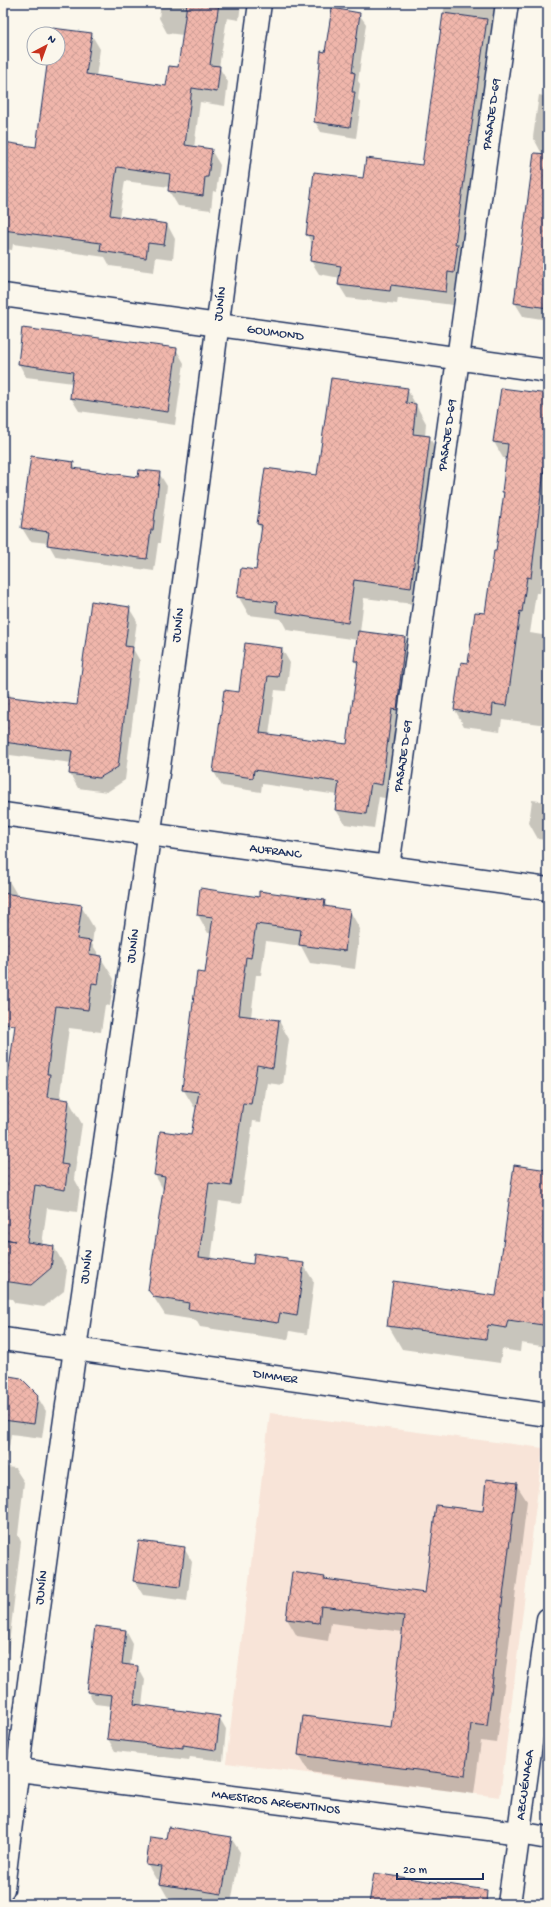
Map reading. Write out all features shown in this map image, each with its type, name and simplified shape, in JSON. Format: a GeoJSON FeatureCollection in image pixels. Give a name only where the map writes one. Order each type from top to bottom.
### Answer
{"type":"FeatureCollection","features":[{"type":"Feature","properties":{"kind":"street","name":"JUNÍN"},"geometry":{"type":"LineString","coordinates":[[3,1889],[10,1769],[150,834],[216,325],[260,3]]}},
{"type":"Feature","properties":{"kind":"street","name":"PASAJE D-69"},"geometry":{"type":"LineString","coordinates":[[388,867],[507,3]]}},
{"type":"Feature","properties":{"kind":"street","name":"GOUMOND"},"geometry":{"type":"LineString","coordinates":[[3,295],[548,371]]}},
{"type":"Feature","properties":{"kind":"street","name":"AUFRANC"},"geometry":{"type":"LineString","coordinates":[[3,814],[548,889]]}},
{"type":"Feature","properties":{"kind":"street","name":"DIMMER"},"geometry":{"type":"LineString","coordinates":[[3,1339],[548,1415]]}},
{"type":"Feature","properties":{"kind":"street","name":"AZCUÉNAGA"},"geometry":{"type":"LineString","coordinates":[[509,1904],[548,1619]]}},
{"type":"Feature","properties":{"kind":"street","name":"MAESTROS ARGENTINOS"},"geometry":{"type":"LineString","coordinates":[[10,1769],[519,1833],[548,1838]]}},
{"type":"Feature","properties":{"kind":"shaded area"},"geometry":{"type":"Polygon","coordinates":[[[270,1413],[543,1448],[500,1797],[226,1763],[270,1413]]]}},
{"type":"Feature","properties":{"kind":"building"},"geometry":{"type":"Polygon","coordinates":[[[187,3],[219,3],[210,65],[220,66],[217,92],[192,88],[185,145],[212,149],[208,177],[205,177],[203,196],[168,191],[170,174],[117,167],[110,215],[167,224],[164,245],[148,243],[146,258],[100,251],[101,243],[3,230],[3,142],[36,147],[47,66],[66,66],[66,30],[92,33],[86,74],[166,86],[169,66],[178,67],[187,3]]]}},
{"type":"Feature","properties":{"kind":"building"},"geometry":{"type":"Polygon","coordinates":[[[332,8],[360,13],[352,72],[355,73],[352,92],[355,92],[350,127],[314,122],[321,51],[325,52],[332,8]]]}},
{"type":"Feature","properties":{"kind":"building"},"geometry":{"type":"Polygon","coordinates":[[[443,13],[487,19],[455,244],[458,244],[454,273],[448,272],[446,292],[391,285],[390,291],[338,285],[341,266],[310,261],[313,236],[306,235],[314,172],[363,178],[366,158],[422,165],[443,13]]]}},
{"type":"Feature","properties":{"kind":"building"},"geometry":{"type":"Polygon","coordinates":[[[534,153],[548,154],[548,308],[514,303],[534,153]]]}},
{"type":"Feature","properties":{"kind":"building"},"geometry":{"type":"Polygon","coordinates":[[[22,328],[177,348],[168,412],[70,398],[73,372],[18,364],[22,328]]]}},
{"type":"Feature","properties":{"kind":"building"},"geometry":{"type":"Polygon","coordinates":[[[331,378],[408,388],[406,403],[416,404],[413,434],[430,436],[411,588],[354,580],[348,623],[276,612],[277,602],[237,597],[241,568],[256,570],[262,525],[257,524],[265,468],[317,475],[331,378]]]}},
{"type":"Feature","properties":{"kind":"building"},"geometry":{"type":"Polygon","coordinates":[[[501,388],[548,394],[548,437],[531,578],[527,577],[522,612],[520,611],[507,706],[493,704],[492,716],[454,710],[461,662],[468,663],[475,612],[485,613],[494,551],[496,551],[504,492],[502,492],[508,444],[493,442],[501,388]]]}},
{"type":"Feature","properties":{"kind":"building"},"geometry":{"type":"Polygon","coordinates":[[[31,456],[74,462],[73,468],[138,477],[139,470],[160,472],[153,530],[151,530],[147,559],[47,545],[49,532],[21,528],[31,456]]]}},
{"type":"Feature","properties":{"kind":"building"},"geometry":{"type":"Polygon","coordinates":[[[91,601],[130,607],[125,646],[133,647],[118,767],[99,778],[69,774],[72,751],[3,742],[3,696],[77,705],[91,601]]]}},
{"type":"Feature","properties":{"kind":"building"},"geometry":{"type":"Polygon","coordinates":[[[358,631],[405,637],[397,710],[392,709],[382,785],[371,783],[366,814],[335,810],[339,782],[254,770],[253,778],[213,772],[224,690],[239,692],[245,643],[282,648],[278,677],[268,676],[260,733],[347,744],[358,661],[354,661],[358,631]]]}},
{"type":"Feature","properties":{"kind":"building"},"geometry":{"type":"Polygon","coordinates":[[[200,888],[259,897],[259,891],[325,900],[324,906],[350,910],[345,951],[299,945],[301,930],[256,924],[251,958],[246,957],[239,1015],[279,1020],[273,1068],[257,1065],[251,1104],[243,1103],[231,1186],[209,1183],[199,1257],[253,1264],[254,1253],[287,1258],[287,1261],[304,1263],[297,1316],[280,1313],[278,1323],[188,1309],[189,1303],[154,1297],[148,1290],[165,1177],[154,1175],[160,1131],[191,1135],[199,1092],[182,1090],[197,972],[205,973],[213,917],[197,915],[200,888]]]}},
{"type":"Feature","properties":{"kind":"building"},"geometry":{"type":"Polygon","coordinates":[[[3,893],[82,905],[77,939],[91,941],[89,954],[102,956],[98,984],[92,983],[88,1010],[56,1006],[47,1074],[50,1074],[47,1097],[69,1100],[61,1164],[68,1165],[65,1190],[35,1185],[27,1242],[54,1246],[51,1268],[31,1285],[3,1281],[6,1239],[3,1239],[3,1099],[5,1100],[15,1025],[3,1024],[3,893]]]}},
{"type":"Feature","properties":{"kind":"building"},"geometry":{"type":"Polygon","coordinates":[[[514,1165],[548,1170],[548,1285],[543,1325],[508,1320],[506,1328],[488,1325],[486,1339],[387,1326],[393,1281],[496,1296],[514,1165]]]}},
{"type":"Feature","properties":{"kind":"building"},"geometry":{"type":"Polygon","coordinates":[[[3,1375],[21,1378],[38,1395],[34,1424],[3,1420],[3,1375]]]}},
{"type":"Feature","properties":{"kind":"building"},"geometry":{"type":"Polygon","coordinates":[[[486,1479],[517,1483],[487,1726],[471,1724],[465,1776],[298,1755],[303,1716],[391,1727],[404,1616],[321,1606],[319,1623],[286,1619],[292,1572],[325,1577],[324,1579],[425,1593],[436,1505],[483,1511],[486,1479]]]}},
{"type":"Feature","properties":{"kind":"building"},"geometry":{"type":"Polygon","coordinates":[[[139,1541],[185,1547],[180,1587],[133,1581],[139,1541]]]}},
{"type":"Feature","properties":{"kind":"building"},"geometry":{"type":"Polygon","coordinates":[[[95,1626],[126,1630],[122,1664],[138,1666],[134,1704],[220,1716],[216,1750],[183,1745],[183,1748],[107,1739],[112,1695],[87,1692],[95,1626]]]}},
{"type":"Feature","properties":{"kind":"building"},"geometry":{"type":"Polygon","coordinates":[[[168,1827],[232,1837],[222,1894],[159,1884],[162,1867],[146,1865],[150,1837],[166,1839],[168,1827]]]}},
{"type":"Feature","properties":{"kind":"building"},"geometry":{"type":"Polygon","coordinates":[[[374,1873],[487,1890],[486,1904],[369,1904],[374,1873]]]}}]}
